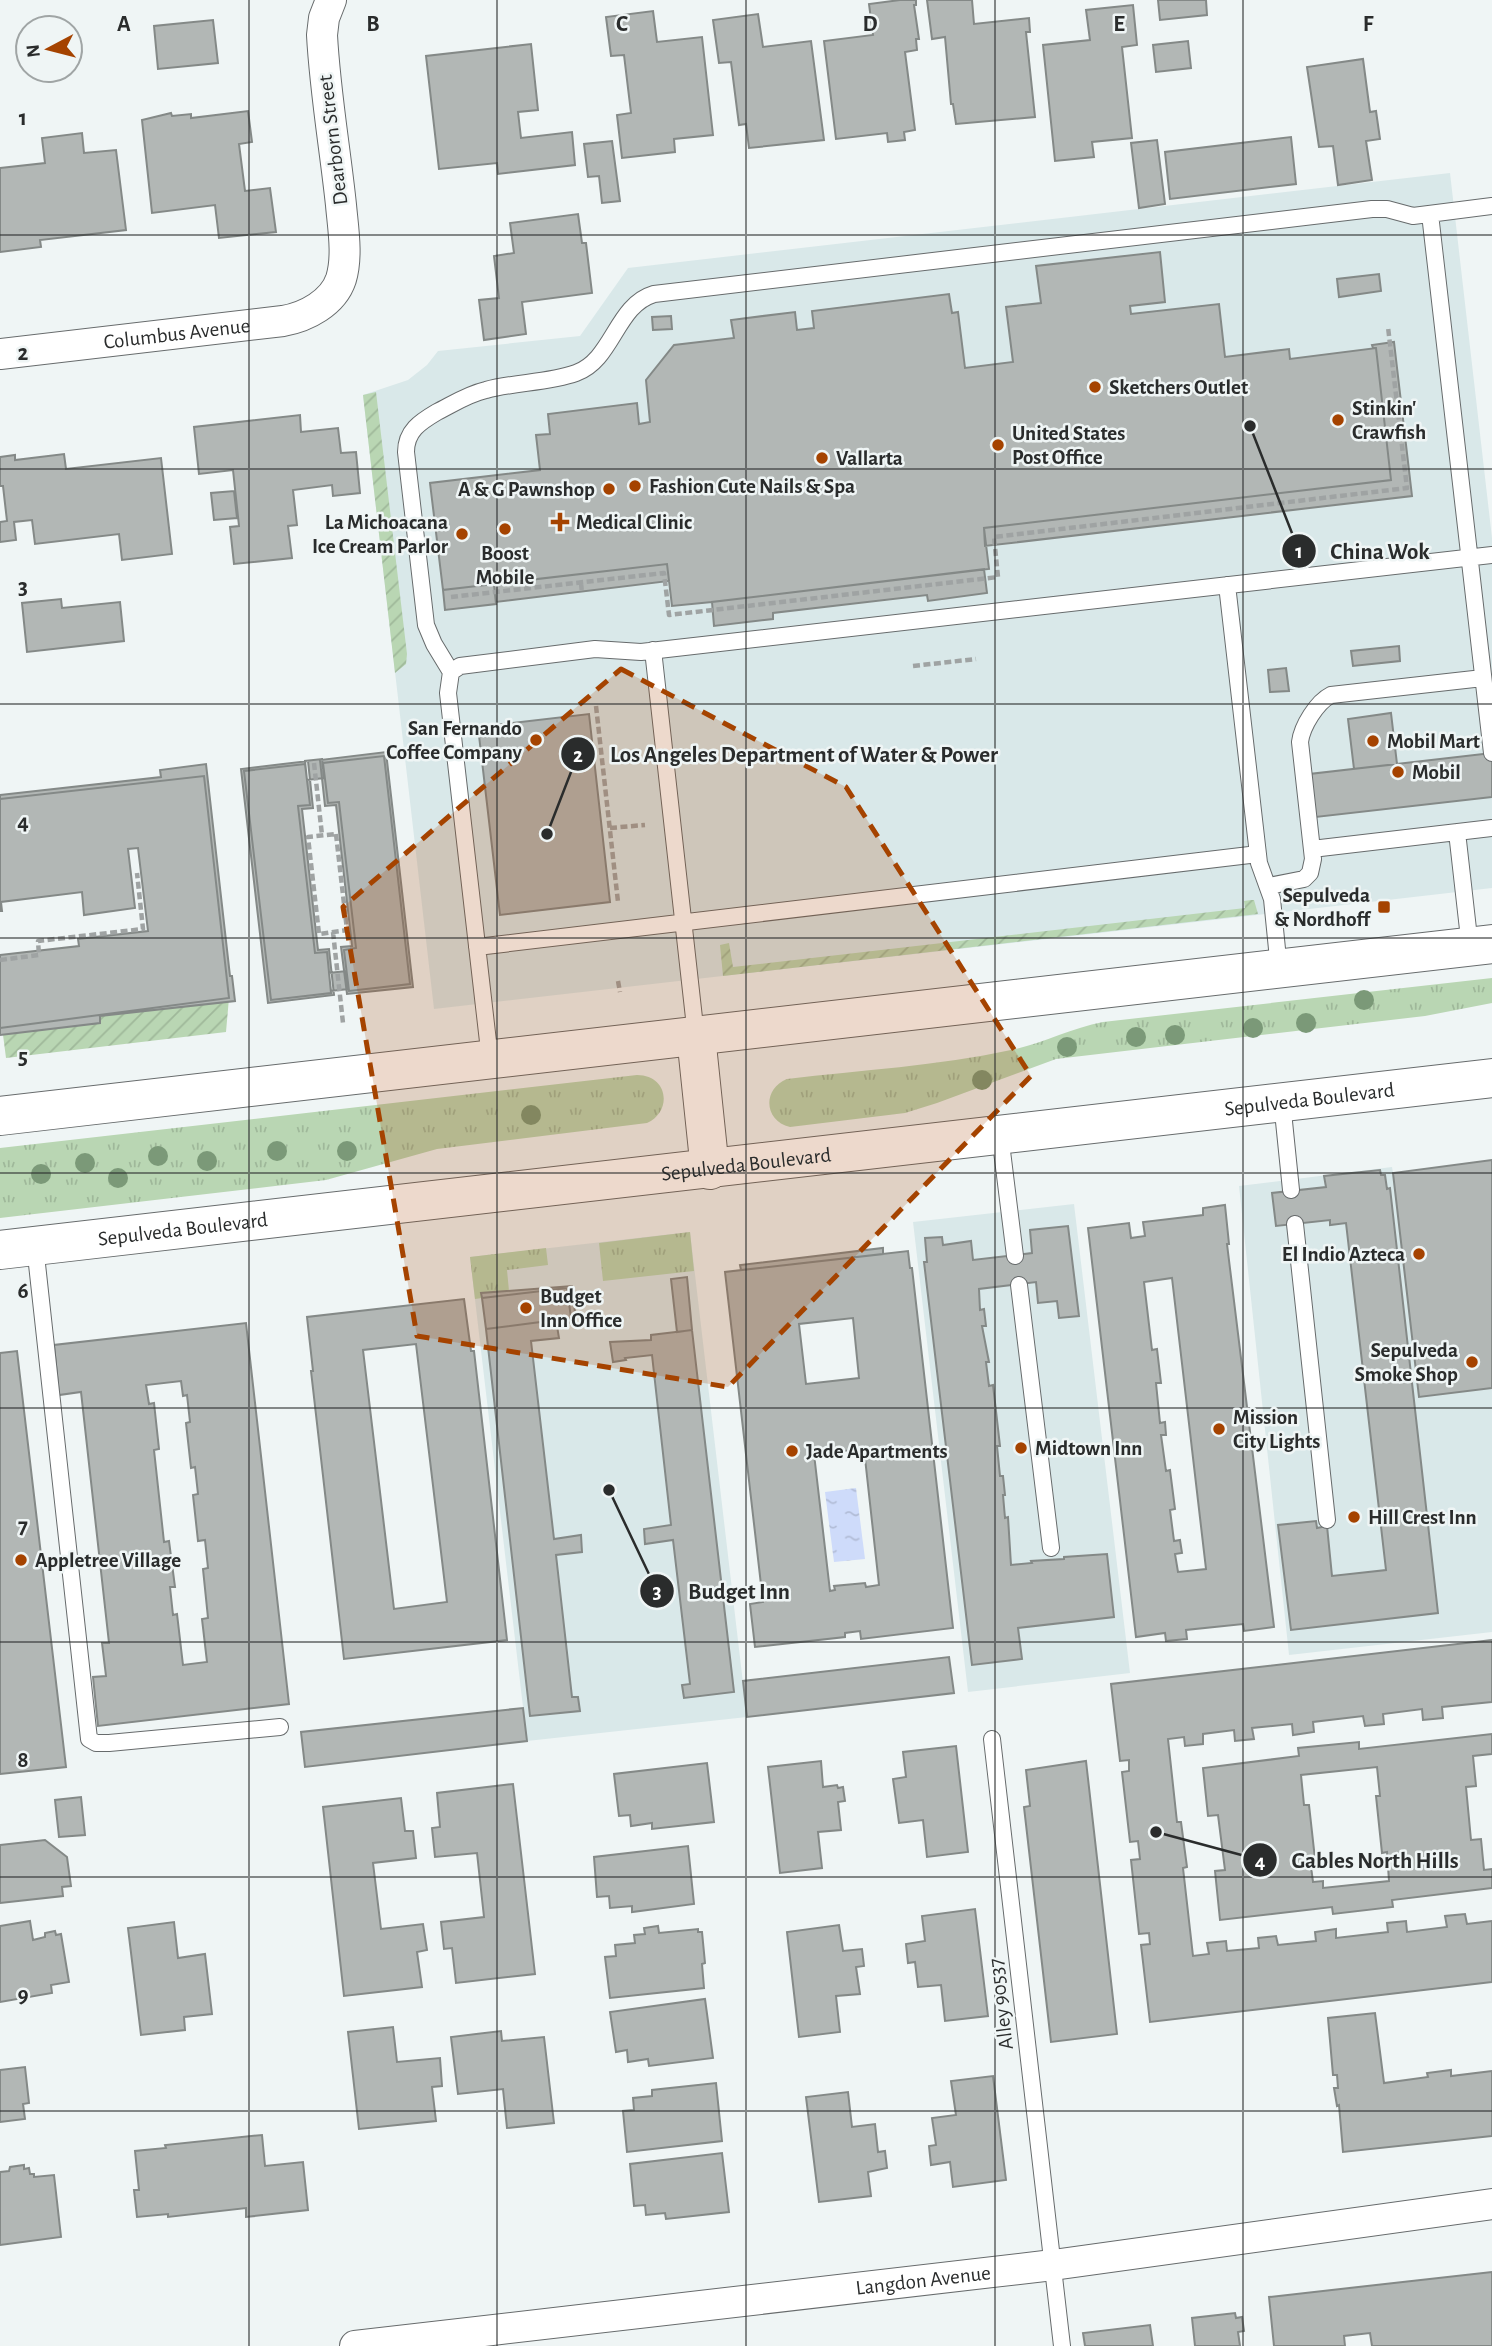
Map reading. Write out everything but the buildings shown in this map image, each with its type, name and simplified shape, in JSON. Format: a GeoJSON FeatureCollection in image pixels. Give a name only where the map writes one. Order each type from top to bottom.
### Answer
{"type":"FeatureCollection","features":[{"type":"Feature","properties":{"kind":"main road"},"geometry":{"type":"LineString","coordinates":[[0,1116],[1481,946]]}},
{"type":"Feature","properties":{"kind":"main road"},"geometry":{"type":"LineString","coordinates":[[696,1036],[710,1170]]}},
{"type":"Feature","properties":{"kind":"main road","name":"Sepulveda Boulevard"},"geometry":{"type":"LineString","coordinates":[[18,1248],[1492,1078]]}},
{"type":"Feature","properties":{"kind":"street","name":"Dearborn Street"},"geometry":{"type":"LineString","coordinates":[[331,0],[321,35],[342,219],[344,262],[341,281]]}},
{"type":"Feature","properties":{"kind":"street","name":"Columbus Avenue"},"geometry":{"type":"LineString","coordinates":[[0,354],[292,319],[321,305],[341,281]]}},
{"type":"Feature","properties":{"kind":"street","name":"Langdon Avenue"},"geometry":{"type":"LineString","coordinates":[[355,2346],[434,2342],[1053,2265],[1492,2204]]}},
{"type":"Feature","properties":{"kind":"lane"},"geometry":{"type":"LineString","coordinates":[[491,1060],[448,693],[452,672],[434,644],[426,625],[406,452],[410,432],[422,421],[475,393],[579,373],[594,361],[632,308],[642,298],[654,294],[1372,209],[1387,209],[1409,216],[1492,206]]}},
{"type":"Feature","properties":{"kind":"lane"},"geometry":{"type":"LineString","coordinates":[[1430,214],[1469,557],[1487,659],[1483,678],[1492,753]]}},
{"type":"Feature","properties":{"kind":"lane"},"geometry":{"type":"LineString","coordinates":[[452,672],[467,664],[595,649],[633,652],[653,650],[1492,555]]}},
{"type":"Feature","properties":{"kind":"lane"},"geometry":{"type":"LineString","coordinates":[[1227,585],[1258,854],[1272,899],[1279,969]]}},
{"type":"Feature","properties":{"kind":"lane"},"geometry":{"type":"LineString","coordinates":[[653,650],[696,1036]]}},
{"type":"Feature","properties":{"kind":"lane"},"geometry":{"type":"LineString","coordinates":[[1269,886],[1308,877],[1313,865],[1300,742],[1304,727],[1326,698],[1331,695],[1483,678]]}},
{"type":"Feature","properties":{"kind":"lane"},"geometry":{"type":"LineString","coordinates":[[1312,849],[1492,828]]}},
{"type":"Feature","properties":{"kind":"lane"},"geometry":{"type":"LineString","coordinates":[[1457,832],[1481,946]]}},
{"type":"Feature","properties":{"kind":"lane"},"geometry":{"type":"LineString","coordinates":[[477,947],[1258,854]]}},
{"type":"Feature","properties":{"kind":"lane"},"geometry":{"type":"LineString","coordinates":[[1282,1102],[1292,1190]]}},
{"type":"Feature","properties":{"kind":"lane"},"geometry":{"type":"LineString","coordinates":[[1000,1135],[1015,1256]]}},
{"type":"Feature","properties":{"kind":"lane"},"geometry":{"type":"LineString","coordinates":[[1295,1224],[1327,1520]]}},
{"type":"Feature","properties":{"kind":"lane"},"geometry":{"type":"LineString","coordinates":[[18,1248],[89,1739],[96,1743],[109,1743],[280,1727]]}},
{"type":"Feature","properties":{"kind":"lane"},"geometry":{"type":"LineString","coordinates":[[1018,1284],[1051,1548]]}},
{"type":"Feature","properties":{"kind":"lane","name":"Alley 90537"},"geometry":{"type":"LineString","coordinates":[[992,1739],[1062,2346]]}},
{"type":"Feature","properties":{"kind":"path"},"geometry":{"type":"LineString","coordinates":[[451,597],[664,573],[669,615],[998,578],[994,537],[1407,488],[1388,327]]}},
{"type":"Feature","properties":{"kind":"path"},"geometry":{"type":"LineString","coordinates":[[581,583],[582,593]]}},
{"type":"Feature","properties":{"kind":"path"},"geometry":{"type":"LineString","coordinates":[[913,666],[976,659]]}},
{"type":"Feature","properties":{"kind":"path"},"geometry":{"type":"LineString","coordinates":[[596,706],[619,906]]}},
{"type":"Feature","properties":{"kind":"path"},"geometry":{"type":"LineString","coordinates":[[314,763],[322,835]]}},
{"type":"Feature","properties":{"kind":"path"},"geometry":{"type":"LineString","coordinates":[[610,828],[645,824]]}},
{"type":"Feature","properties":{"kind":"path"},"geometry":{"type":"LineString","coordinates":[[336,834],[347,930],[319,934],[308,837],[322,835],[336,834]]}},
{"type":"Feature","properties":{"kind":"path"},"geometry":{"type":"LineString","coordinates":[[0,960],[39,956],[38,941],[143,929],[136,873]]}},
{"type":"Feature","properties":{"kind":"path"},"geometry":{"type":"LineString","coordinates":[[334,932],[343,1023]]}},
{"type":"Feature","properties":{"kind":"path"},"geometry":{"type":"LineString","coordinates":[[618,981],[620,992]]}},
{"type":"Feature","properties":{"kind":"highlighted area"},"geometry":{"type":"Polygon","coordinates":[[[621,669],[846,787],[1031,1076],[728,1387],[417,1336],[343,907],[621,669]]]}},
{"type":"Feature","properties":{"kind":"shaded area"},"geometry":{"type":"Polygon","coordinates":[[[1450,173],[1492,538],[1492,888],[434,1009],[363,395],[408,380],[427,365],[438,351],[580,336],[628,268],[1450,173]]]}},
{"type":"Feature","properties":{"kind":"shaded area","name":"Hill Crest Inn"},"geometry":{"type":"Polygon","coordinates":[[[1492,1160],[1492,1632],[1289,1655],[1239,1186],[1392,1167],[1393,1173],[1492,1160]]]}},
{"type":"Feature","properties":{"kind":"shaded area","name":"Midtown Inn"},"geometry":{"type":"Polygon","coordinates":[[[1074,1204],[1130,1673],[968,1692],[913,1222],[1074,1204]]]}},
{"type":"Feature","properties":{"kind":"shaded area"},"geometry":{"type":"Polygon","coordinates":[[[690,1232],[747,1717],[527,1741],[470,1257],[690,1232]]]}},
{"type":"Feature","properties":{"kind":"green space"},"geometry":{"type":"Polygon","coordinates":[[[376,392],[407,654],[406,664],[395,673],[363,395],[376,392]]]}},
{"type":"Feature","properties":{"kind":"green space"},"geometry":{"type":"Polygon","coordinates":[[[1254,900],[1258,914],[723,976],[720,945],[729,943],[733,967],[1245,908],[1244,901],[1254,900]]]}},
{"type":"Feature","properties":{"kind":"green space"},"geometry":{"type":"Polygon","coordinates":[[[1492,978],[1492,1003],[1425,1016],[1056,1059],[905,1113],[790,1127],[775,1118],[769,1105],[773,1090],[787,1079],[928,1064],[983,1055],[1023,1047],[1103,1022],[1492,978]]]}},
{"type":"Feature","properties":{"kind":"green space"},"geometry":{"type":"Polygon","coordinates":[[[229,998],[226,1032],[6,1058],[2,1027],[229,998]]]}},
{"type":"Feature","properties":{"kind":"green space"},"geometry":{"type":"Polygon","coordinates":[[[637,1075],[655,1081],[663,1094],[661,1110],[647,1123],[437,1149],[326,1180],[0,1218],[0,1148],[637,1075]]]}},
{"type":"Feature","properties":{"kind":"green space"},"geometry":{"type":"Polygon","coordinates":[[[690,1232],[694,1271],[603,1281],[599,1243],[690,1232]]]}},
{"type":"Feature","properties":{"kind":"green space"},"geometry":{"type":"Polygon","coordinates":[[[546,1248],[548,1265],[507,1270],[509,1291],[482,1293],[482,1298],[475,1299],[470,1257],[546,1248]]]}},
{"type":"Feature","properties":{"kind":"water"},"geometry":{"type":"Polygon","coordinates":[[[856,1488],[865,1559],[834,1562],[825,1492],[856,1488]]]}},
{"type":"Feature","properties":{"kind":"place","name":"Sketchers Outlet"},"geometry":{"type":"Point","coordinates":[1095,387]}},
{"type":"Feature","properties":{"kind":"place","name":"Stinkin' Crawfish"},"geometry":{"type":"Point","coordinates":[1338,420]}},
{"type":"Feature","properties":{"kind":"place","name":"China Wok"},"geometry":{"type":"Point","coordinates":[1250,426]}},
{"type":"Feature","properties":{"kind":"place","name":"United States Post Office"},"geometry":{"type":"Point","coordinates":[998,445]}},
{"type":"Feature","properties":{"kind":"place","name":"Vallarta"},"geometry":{"type":"Point","coordinates":[822,458]}},
{"type":"Feature","properties":{"kind":"place","name":"Fashion Cute Nails & Spa"},"geometry":{"type":"Point","coordinates":[635,486]}},
{"type":"Feature","properties":{"kind":"place","name":"A & G Pawnshop"},"geometry":{"type":"Point","coordinates":[609,489]}},
{"type":"Feature","properties":{"kind":"place","name":"Medical Clinic"},"geometry":{"type":"Point","coordinates":[560,522]}},
{"type":"Feature","properties":{"kind":"place","name":"Boost Mobile"},"geometry":{"type":"Point","coordinates":[505,529]}},
{"type":"Feature","properties":{"kind":"place","name":"La Michoacana Ice Cream Parlor"},"geometry":{"type":"Point","coordinates":[462,534]}},
{"type":"Feature","properties":{"kind":"place","name":"San Fernando Coffee Company"},"geometry":{"type":"Point","coordinates":[536,740]}},
{"type":"Feature","properties":{"kind":"place","name":"Mobil Mart"},"geometry":{"type":"Point","coordinates":[1373,741]}},
{"type":"Feature","properties":{"kind":"place","name":"Mobil"},"geometry":{"type":"Point","coordinates":[1398,772]}},
{"type":"Feature","properties":{"kind":"place","name":"Los Angeles Department of Water & Power"},"geometry":{"type":"Point","coordinates":[547,834]}},
{"type":"Feature","properties":{"kind":"place","name":"Sepulveda & Nordhoff"},"geometry":{"type":"Point","coordinates":[1384,907]}},
{"type":"Feature","properties":{"kind":"place","name":"El Indio Azteca"},"geometry":{"type":"Point","coordinates":[1419,1254]}},
{"type":"Feature","properties":{"kind":"place","name":"Budget Inn Office"},"geometry":{"type":"Point","coordinates":[526,1308]}},
{"type":"Feature","properties":{"kind":"place","name":"Sepulveda Smoke Shop"},"geometry":{"type":"Point","coordinates":[1472,1362]}},
{"type":"Feature","properties":{"kind":"place","name":"Mission City Lights"},"geometry":{"type":"Point","coordinates":[1219,1429]}},
{"type":"Feature","properties":{"kind":"place","name":"Midtown Inn"},"geometry":{"type":"Point","coordinates":[1021,1448]}},
{"type":"Feature","properties":{"kind":"place","name":"Jade Apartments"},"geometry":{"type":"Point","coordinates":[792,1451]}},
{"type":"Feature","properties":{"kind":"place","name":"Budget Inn"},"geometry":{"type":"Point","coordinates":[609,1490]}},
{"type":"Feature","properties":{"kind":"place","name":"Hill Crest Inn"},"geometry":{"type":"Point","coordinates":[1354,1517]}},
{"type":"Feature","properties":{"kind":"place","name":"Appletree Village"},"geometry":{"type":"Point","coordinates":[21,1560]}},
{"type":"Feature","properties":{"kind":"place","name":"Gables North Hills"},"geometry":{"type":"Point","coordinates":[1156,1832]}}]}
